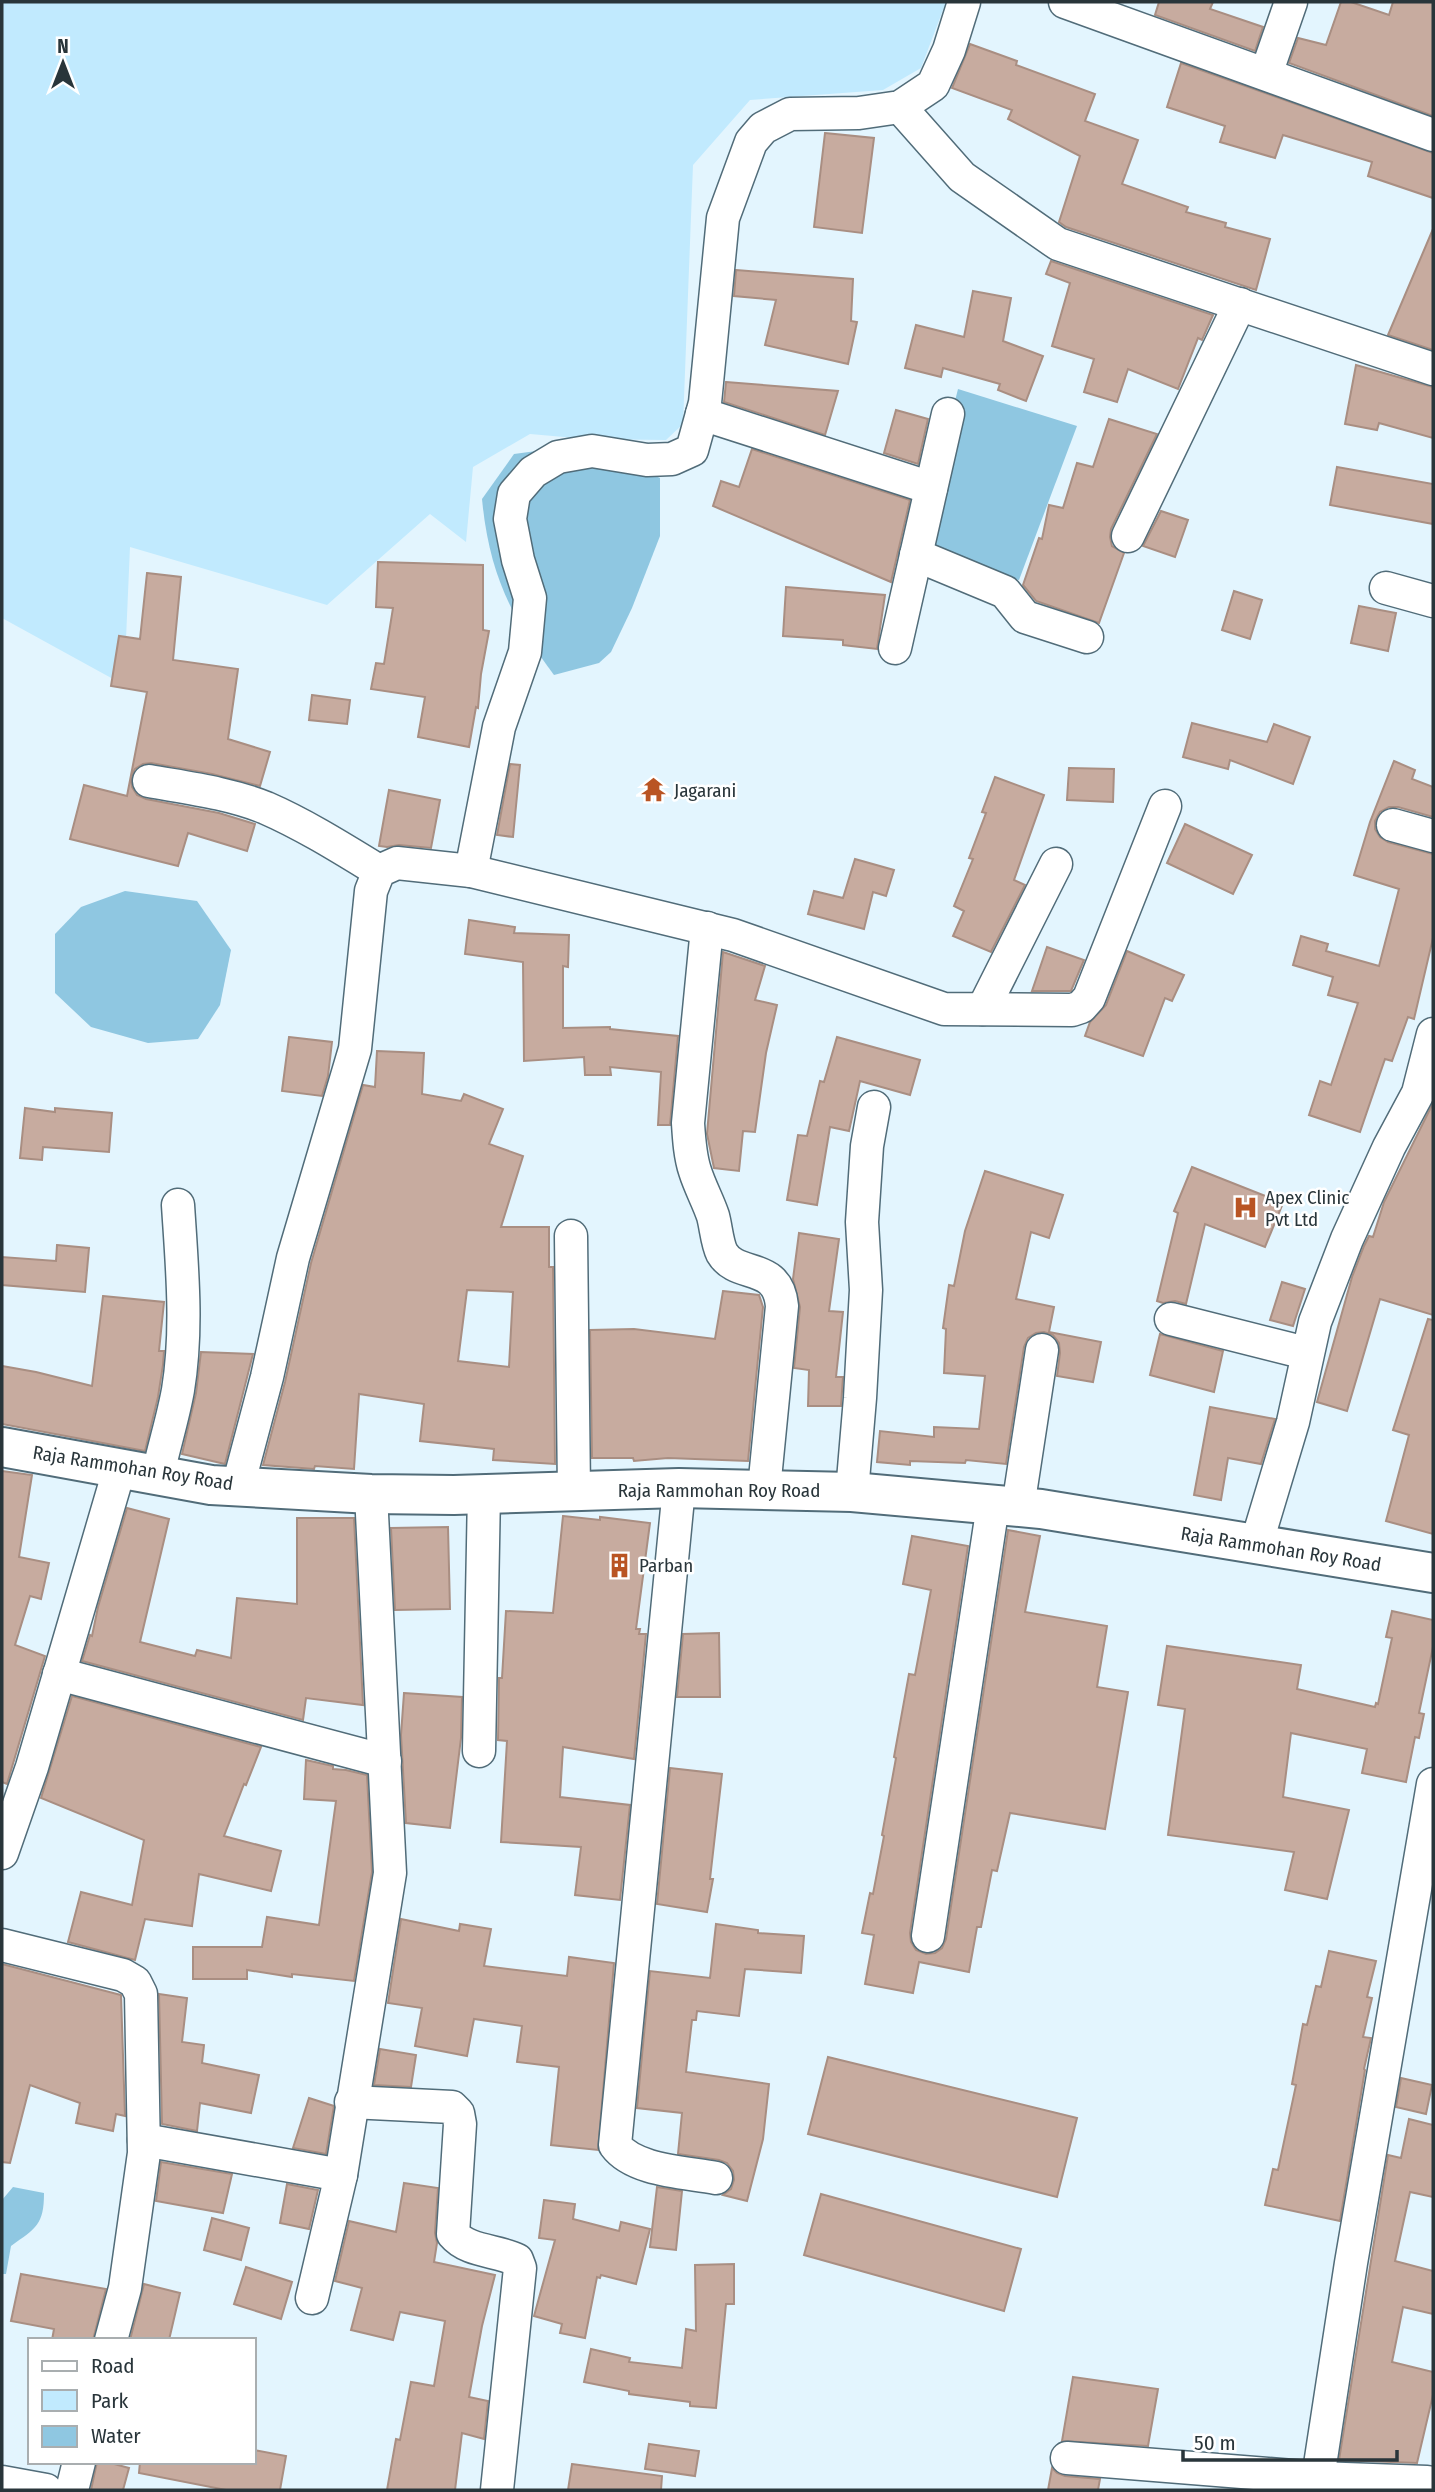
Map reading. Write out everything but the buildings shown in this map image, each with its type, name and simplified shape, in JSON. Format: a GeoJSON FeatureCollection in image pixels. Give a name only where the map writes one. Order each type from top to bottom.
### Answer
{"type":"FeatureCollection","features":[{"type":"Feature","properties":{"kind":"main road","name":"Raja Rammohan Roy Road"},"geometry":{"type":"LineString","coordinates":[[2,1447],[211,1485],[371,1494],[679,1488],[852,1492],[1041,1509],[1433,1573]]}},
{"type":"Feature","properties":{"kind":"street"},"geometry":{"type":"LineString","coordinates":[[471,871],[499,727],[525,652],[530,598],[518,560],[510,519],[514,494],[533,472],[558,457],[592,451],[647,460],[672,459],[692,450],[706,391],[723,218],[751,142],[763,128],[790,114],[859,113],[900,107],[933,85],[949,50],[964,2]]}},
{"type":"Feature","properties":{"kind":"street"},"geometry":{"type":"LineString","coordinates":[[1065,2],[1433,135]]}},
{"type":"Feature","properties":{"kind":"street"},"geometry":{"type":"LineString","coordinates":[[1266,74],[1291,2]]}},
{"type":"Feature","properties":{"kind":"street"},"geometry":{"type":"LineString","coordinates":[[900,107],[962,177],[1058,244],[1433,369]]}},
{"type":"Feature","properties":{"kind":"street"},"geometry":{"type":"LineString","coordinates":[[1128,536],[1240,304]]}},
{"type":"Feature","properties":{"kind":"street"},"geometry":{"type":"LineString","coordinates":[[702,414],[931,488]]}},
{"type":"Feature","properties":{"kind":"street"},"geometry":{"type":"LineString","coordinates":[[895,648],[947,414]]}},
{"type":"Feature","properties":{"kind":"street"},"geometry":{"type":"LineString","coordinates":[[916,555],[1005,592],[1025,617],[1087,637]]}},
{"type":"Feature","properties":{"kind":"street"},"geometry":{"type":"LineString","coordinates":[[1387,589],[1433,601]]}},
{"type":"Feature","properties":{"kind":"street"},"geometry":{"type":"LineString","coordinates":[[149,781],[234,797],[264,807],[380,872]]}},
{"type":"Feature","properties":{"kind":"street"},"geometry":{"type":"LineString","coordinates":[[238,1486],[267,1377],[293,1258],[355,1049],[371,891],[380,872],[397,863],[471,871],[707,928],[944,1009],[1072,1010],[1081,1007],[1089,998],[1165,807]]}},
{"type":"Feature","properties":{"kind":"street"},"geometry":{"type":"LineString","coordinates":[[1393,825],[1433,836]]}},
{"type":"Feature","properties":{"kind":"street"},"geometry":{"type":"LineString","coordinates":[[983,1009],[1056,864]]}},
{"type":"Feature","properties":{"kind":"street"},"geometry":{"type":"LineString","coordinates":[[707,928],[688,1124],[689,1145],[722,1252],[730,1262],[749,1268],[773,1281],[781,1293],[782,1306],[764,1489]]}},
{"type":"Feature","properties":{"kind":"street"},"geometry":{"type":"LineString","coordinates":[[1256,1545],[1293,1422],[1306,1353],[1315,1322],[1347,1239],[1389,1147],[1418,1093],[1433,1034]]}},
{"type":"Feature","properties":{"kind":"street"},"geometry":{"type":"LineString","coordinates":[[852,1492],[866,1290],[862,1222],[867,1146],[874,1107]]}},
{"type":"Feature","properties":{"kind":"street"},"geometry":{"type":"LineString","coordinates":[[158,1474],[178,1390],[183,1346],[184,1294],[178,1205]]}},
{"type":"Feature","properties":{"kind":"street"},"geometry":{"type":"LineString","coordinates":[[571,1236],[574,1491]]}},
{"type":"Feature","properties":{"kind":"street"},"geometry":{"type":"LineString","coordinates":[[1171,1319],[1306,1353]]}},
{"type":"Feature","properties":{"kind":"street"},"geometry":{"type":"LineString","coordinates":[[928,1936],[1006,1506],[1042,1350]]}},
{"type":"Feature","properties":{"kind":"street"},"geometry":{"type":"LineString","coordinates":[[2,1853],[32,1767],[120,1467]]}},
{"type":"Feature","properties":{"kind":"street"},"geometry":{"type":"LineString","coordinates":[[679,1488],[615,2145],[621,2153],[636,2163],[716,2178]]}},
{"type":"Feature","properties":{"kind":"street"},"geometry":{"type":"LineString","coordinates":[[479,1751],[484,1493]]}},
{"type":"Feature","properties":{"kind":"street"},"geometry":{"type":"LineString","coordinates":[[312,2298],[341,2175],[390,1873],[371,1494]]}},
{"type":"Feature","properties":{"kind":"street"},"geometry":{"type":"LineString","coordinates":[[59,1674],[385,1760]]}},
{"type":"Feature","properties":{"kind":"street"},"geometry":{"type":"LineString","coordinates":[[1319,2484],[1352,2263],[1433,1784]]}},
{"type":"Feature","properties":{"kind":"street"},"geometry":{"type":"LineString","coordinates":[[2,1945],[124,1975],[135,1982],[141,1994],[144,2140],[125,2288],[112,2338]]}},
{"type":"Feature","properties":{"kind":"street"},"geometry":{"type":"LineString","coordinates":[[351,2102],[452,2107],[458,2113],[460,2124],[453,2234],[460,2242],[517,2260],[520,2268],[497,2490]]}},
{"type":"Feature","properties":{"kind":"street"},"geometry":{"type":"LineString","coordinates":[[144,2140],[341,2175]]}},
{"type":"Feature","properties":{"kind":"street"},"geometry":{"type":"LineString","coordinates":[[1067,2458],[1173,2478],[1319,2484],[1428,2481]]}},
{"type":"Feature","properties":{"kind":"street"},"geometry":{"type":"LineString","coordinates":[[72,2490],[78,2464]]}},
{"type":"Feature","properties":{"kind":"street"},"geometry":{"type":"LineString","coordinates":[[2,2482],[46,2490]]}},
{"type":"Feature","properties":{"kind":"green space"},"geometry":{"type":"Polygon","coordinates":[[[2,2],[946,2],[921,68],[883,90],[750,100],[693,165],[683,424],[666,440],[587,439],[530,434],[473,467],[466,542],[430,514],[327,605],[130,547],[124,685],[2,618],[2,2]]]}},
{"type":"Feature","properties":{"kind":"water"},"geometry":{"type":"Polygon","coordinates":[[[958,389],[1077,426],[1019,580],[942,569],[928,542],[928,507],[958,389]]]}},
{"type":"Feature","properties":{"kind":"water"},"geometry":{"type":"Polygon","coordinates":[[[566,447],[639,468],[660,478],[660,536],[632,608],[611,652],[599,663],[554,675],[525,633],[504,592],[490,549],[482,499],[514,454],[566,447]]]}},
{"type":"Feature","properties":{"kind":"water"},"geometry":{"type":"Polygon","coordinates":[[[125,891],[197,901],[231,950],[220,1005],[198,1039],[148,1043],[91,1027],[55,993],[55,934],[81,907],[125,891]]]}},
{"type":"Feature","properties":{"kind":"water"},"geometry":{"type":"Polygon","coordinates":[[[13,2187],[44,2193],[44,2204],[37,2225],[11,2246],[6,2274],[2,2274],[2,2200],[13,2187]]]}},
{"type":"Feature","properties":{"kind":"place","name":"Jagarani"},"geometry":{"type":"Point","coordinates":[654,790]}},
{"type":"Feature","properties":{"kind":"place","name":"Apex Clinic Pvt Ltd"},"geometry":{"type":"Point","coordinates":[1245,1208]}},
{"type":"Feature","properties":{"kind":"place","name":"Parban"},"geometry":{"type":"Point","coordinates":[619,1565]}}]}
